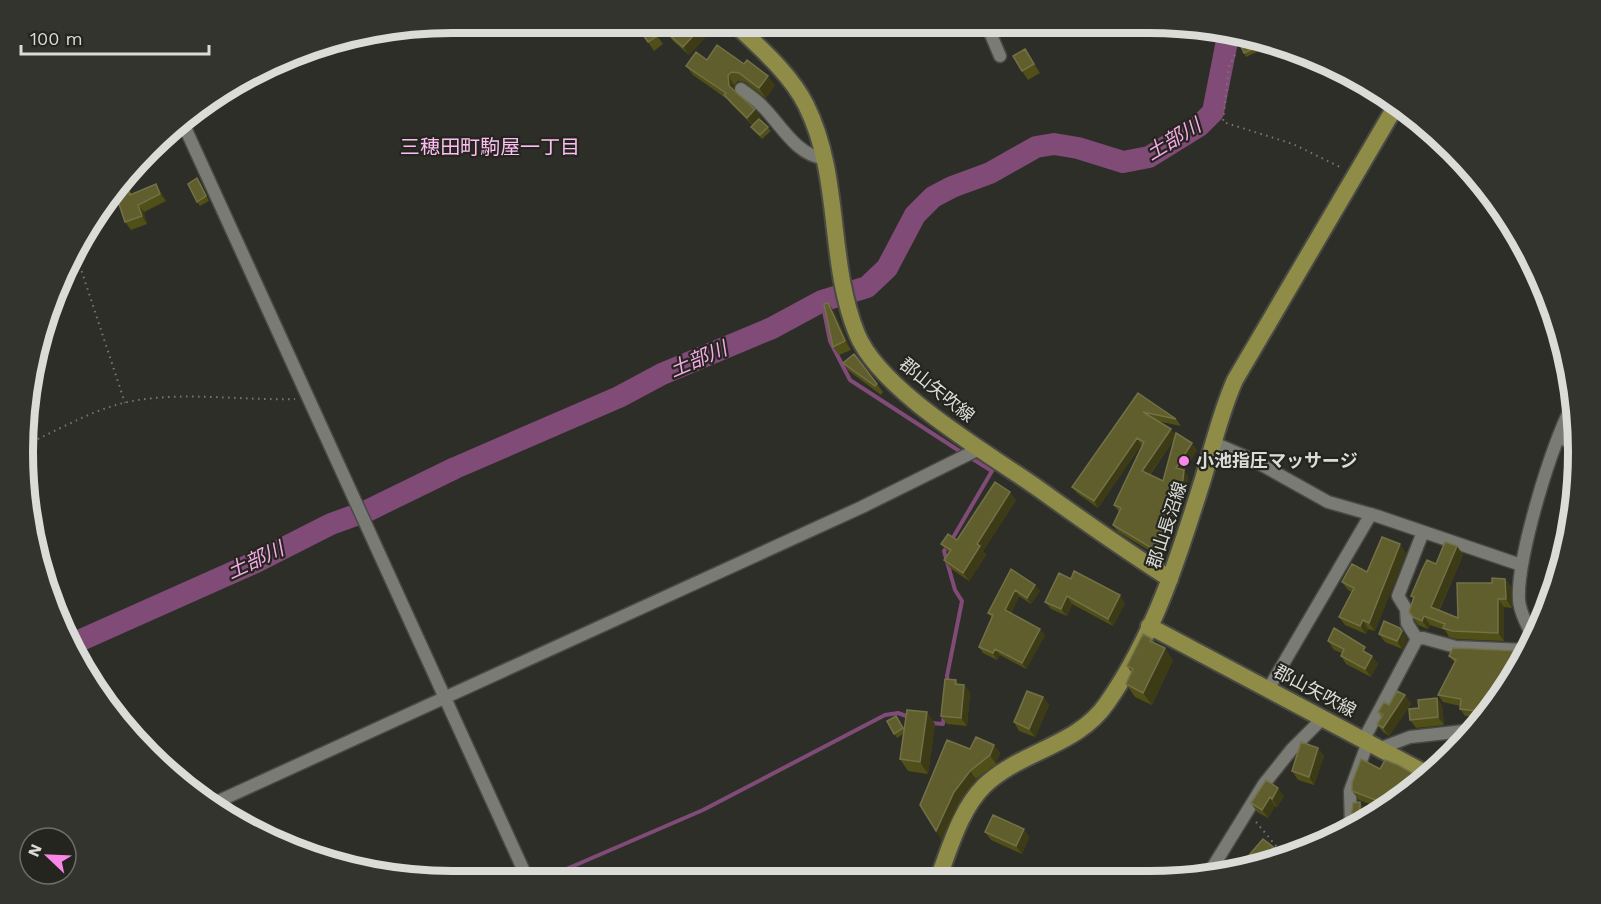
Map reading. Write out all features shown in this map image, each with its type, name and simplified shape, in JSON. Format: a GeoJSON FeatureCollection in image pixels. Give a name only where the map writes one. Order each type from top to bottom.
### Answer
{"type":"FeatureCollection","features":[{"type":"Feature","properties":{"kind":"main road","name":"郡山矢吹線"},"geometry":{"type":"LineString","coordinates":[[744,33],[771,60],[805,103],[824,158],[841,272],[857,335],[867,352],[894,385],[979,449],[1105,538],[1170,579]]}},
{"type":"Feature","properties":{"kind":"main road","name":"郡山長沼線"},"geometry":{"type":"LineString","coordinates":[[941,871],[962,819],[974,797],[999,774],[1071,735],[1096,717],[1121,681],[1170,579],[1235,380],[1392,112]]}},
{"type":"Feature","properties":{"kind":"main road","name":"郡山矢吹線"},"geometry":{"type":"LineString","coordinates":[[1149,626],[1421,770]]}},
{"type":"Feature","properties":{"kind":"street"},"geometry":{"type":"LineString","coordinates":[[990,33],[1000,56]]}},
{"type":"Feature","properties":{"kind":"street"},"geometry":{"type":"LineString","coordinates":[[741,89],[763,106],[796,143],[812,155],[824,158]]}},
{"type":"Feature","properties":{"kind":"street"},"geometry":{"type":"LineString","coordinates":[[186,129],[524,871]]}},
{"type":"Feature","properties":{"kind":"street"},"geometry":{"type":"LineString","coordinates":[[1529,628],[1520,609],[1521,565],[1558,438],[1566,420]]}},
{"type":"Feature","properties":{"kind":"street"},"geometry":{"type":"LineString","coordinates":[[1558,438],[1568,441]]}},
{"type":"Feature","properties":{"kind":"street"},"geometry":{"type":"LineString","coordinates":[[1214,443],[1251,459],[1328,502],[1371,514],[1521,565]]}},
{"type":"Feature","properties":{"kind":"street"},"geometry":{"type":"LineString","coordinates":[[220,801],[862,507],[979,449]]}},
{"type":"Feature","properties":{"kind":"street"},"geometry":{"type":"LineString","coordinates":[[1269,688],[1371,514]]}},
{"type":"Feature","properties":{"kind":"street"},"geometry":{"type":"LineString","coordinates":[[1416,639],[1407,623],[1406,609],[1398,596],[1422,532]]}},
{"type":"Feature","properties":{"kind":"street"},"geometry":{"type":"LineString","coordinates":[[1416,639],[1423,638],[1469,648],[1518,650]]}},
{"type":"Feature","properties":{"kind":"street"},"geometry":{"type":"LineString","coordinates":[[1351,819],[1350,791],[1416,639]]}},
{"type":"Feature","properties":{"kind":"street"},"geometry":{"type":"LineString","coordinates":[[1213,866],[1245,812],[1292,748],[1323,718]]}},
{"type":"Feature","properties":{"kind":"street"},"geometry":{"type":"LineString","coordinates":[[1371,743],[1461,731]]}},
{"type":"Feature","properties":{"kind":"path"},"geometry":{"type":"LineString","coordinates":[[1235,55],[1229,66],[1223,122],[1293,144],[1355,175]]}},
{"type":"Feature","properties":{"kind":"path"},"geometry":{"type":"LineString","coordinates":[[79,262],[125,404]]}},
{"type":"Feature","properties":{"kind":"path"},"geometry":{"type":"LineString","coordinates":[[33,441],[88,416],[125,404],[207,396],[307,397]]}},
{"type":"Feature","properties":{"kind":"path"},"geometry":{"type":"LineString","coordinates":[[1245,812],[1270,836],[1280,850]]}},
{"type":"Feature","properties":{"kind":"building"},"geometry":{"type":"Polygon","coordinates":[[[642,33],[655,33],[657,36],[648,42],[642,33]]]}},
{"type":"Feature","properties":{"kind":"building"},"geometry":{"type":"Polygon","coordinates":[[[667,33],[696,33],[683,47],[667,33]]]}},
{"type":"Feature","properties":{"kind":"building"},"geometry":{"type":"Polygon","coordinates":[[[1239,43],[1257,47],[1244,53],[1239,43]]]}},
{"type":"Feature","properties":{"kind":"building"},"geometry":{"type":"Polygon","coordinates":[[[717,45],[744,64],[747,60],[768,76],[759,88],[739,73],[732,72],[728,75],[729,86],[755,109],[747,118],[724,95],[726,93],[686,66],[696,52],[707,60],[717,45]]]}},
{"type":"Feature","properties":{"kind":"building"},"geometry":{"type":"Polygon","coordinates":[[[1025,49],[1034,64],[1022,71],[1013,56],[1025,49]]]}},
{"type":"Feature","properties":{"kind":"building"},"geometry":{"type":"Polygon","coordinates":[[[759,119],[768,127],[760,135],[751,127],[759,119]]]}},
{"type":"Feature","properties":{"kind":"building"},"geometry":{"type":"Polygon","coordinates":[[[197,178],[206,196],[197,202],[188,184],[197,178]]]}},
{"type":"Feature","properties":{"kind":"building"},"geometry":{"type":"Polygon","coordinates":[[[156,184],[160,194],[138,205],[142,216],[125,222],[118,200],[127,188],[130,195],[156,184]]]}},
{"type":"Feature","properties":{"kind":"building"},"geometry":{"type":"Polygon","coordinates":[[[828,303],[845,341],[833,347],[824,304],[828,303]]]}},
{"type":"Feature","properties":{"kind":"building"},"geometry":{"type":"Polygon","coordinates":[[[854,354],[877,384],[875,386],[843,363],[854,354]]]}},
{"type":"Feature","properties":{"kind":"building"},"geometry":{"type":"Polygon","coordinates":[[[1138,393],[1176,419],[1143,412],[1171,429],[1142,471],[1163,481],[1176,433],[1192,443],[1176,468],[1184,470],[1183,479],[1169,525],[1155,550],[1113,525],[1121,508],[1114,505],[1144,442],[1137,438],[1094,501],[1072,487],[1138,393]]]}},
{"type":"Feature","properties":{"kind":"building"},"geometry":{"type":"Polygon","coordinates":[[[995,482],[1010,492],[977,544],[980,546],[963,573],[944,560],[951,550],[941,544],[948,534],[957,540],[995,482]]]}},
{"type":"Feature","properties":{"kind":"building"},"geometry":{"type":"Polygon","coordinates":[[[1382,537],[1400,544],[1369,623],[1363,620],[1360,626],[1339,617],[1354,588],[1342,582],[1352,564],[1367,572],[1382,537]]]}},
{"type":"Feature","properties":{"kind":"building"},"geometry":{"type":"Polygon","coordinates":[[[1445,542],[1457,546],[1431,607],[1458,618],[1457,583],[1492,583],[1492,578],[1505,579],[1506,599],[1498,599],[1498,633],[1452,631],[1443,628],[1445,624],[1424,616],[1422,621],[1413,617],[1409,612],[1414,597],[1411,596],[1427,560],[1436,564],[1445,542]]]}},
{"type":"Feature","properties":{"kind":"building"},"geometry":{"type":"Polygon","coordinates":[[[1011,569],[1035,585],[1027,598],[1015,590],[1005,610],[1040,629],[1022,663],[995,649],[993,653],[979,647],[993,615],[988,613],[1011,569]]]}},
{"type":"Feature","properties":{"kind":"building"},"geometry":{"type":"Polygon","coordinates":[[[1074,571],[1120,595],[1108,619],[1067,596],[1061,609],[1045,602],[1059,573],[1071,579],[1074,571]]]}},
{"type":"Feature","properties":{"kind":"building"},"geometry":{"type":"Polygon","coordinates":[[[1384,621],[1402,631],[1397,641],[1379,634],[1384,621]]]}},
{"type":"Feature","properties":{"kind":"building"},"geometry":{"type":"Polygon","coordinates":[[[1334,628],[1365,647],[1363,651],[1372,656],[1365,669],[1341,656],[1344,649],[1328,641],[1334,628]]]}},
{"type":"Feature","properties":{"kind":"building"},"geometry":{"type":"Polygon","coordinates":[[[1143,634],[1152,639],[1150,641],[1165,648],[1143,693],[1126,684],[1133,669],[1127,666],[1143,634]]]}},
{"type":"Feature","properties":{"kind":"building"},"geometry":{"type":"Polygon","coordinates":[[[1453,648],[1518,651],[1478,711],[1460,709],[1461,699],[1438,695],[1456,660],[1449,656],[1453,648]]]}},
{"type":"Feature","properties":{"kind":"building"},"geometry":{"type":"Polygon","coordinates":[[[945,679],[956,680],[955,684],[964,685],[961,718],[941,716],[945,679]]]}},
{"type":"Feature","properties":{"kind":"building"},"geometry":{"type":"Polygon","coordinates":[[[1027,691],[1043,697],[1029,729],[1014,722],[1027,691]]]}},
{"type":"Feature","properties":{"kind":"building"},"geometry":{"type":"Polygon","coordinates":[[[1397,691],[1405,695],[1383,728],[1377,724],[1383,715],[1378,712],[1384,702],[1389,705],[1397,691]]]}},
{"type":"Feature","properties":{"kind":"building"},"geometry":{"type":"Polygon","coordinates":[[[1437,698],[1438,717],[1410,720],[1409,709],[1419,708],[1418,700],[1437,698]]]}},
{"type":"Feature","properties":{"kind":"building"},"geometry":{"type":"Polygon","coordinates":[[[907,710],[927,712],[920,762],[900,759],[907,710]]]}},
{"type":"Feature","properties":{"kind":"building"},"geometry":{"type":"Polygon","coordinates":[[[896,716],[903,728],[894,734],[887,721],[896,716]]]}},
{"type":"Feature","properties":{"kind":"building"},"geometry":{"type":"Polygon","coordinates":[[[976,737],[994,745],[990,755],[970,771],[954,792],[936,831],[920,805],[947,740],[970,749],[976,737]]]}},
{"type":"Feature","properties":{"kind":"building"},"geometry":{"type":"Polygon","coordinates":[[[1301,742],[1318,748],[1309,777],[1292,771],[1301,742]]]}},
{"type":"Feature","properties":{"kind":"building"},"geometry":{"type":"Polygon","coordinates":[[[1361,759],[1380,769],[1385,760],[1415,775],[1379,802],[1352,791],[1352,783],[1361,759]]]}},
{"type":"Feature","properties":{"kind":"building"},"geometry":{"type":"Polygon","coordinates":[[[1266,780],[1278,788],[1262,810],[1251,803],[1266,780]]]}},
{"type":"Feature","properties":{"kind":"building"},"geometry":{"type":"Polygon","coordinates":[[[1360,802],[1360,814],[1351,819],[1353,803],[1360,802]]]}},
{"type":"Feature","properties":{"kind":"building"},"geometry":{"type":"Polygon","coordinates":[[[993,815],[1024,829],[1016,846],[985,832],[993,815]]]}},
{"type":"Feature","properties":{"kind":"building"},"geometry":{"type":"Polygon","coordinates":[[[1263,839],[1277,850],[1276,851],[1245,860],[1263,839]]]}},
{"type":"Feature","properties":{"kind":"waterway","name":"土部川"},"geometry":{"type":"LineString","coordinates":[[78,641],[256,562],[331,524],[367,511],[455,468],[619,397],[662,374],[772,328],[822,301],[867,287],[887,268],[915,215],[933,197],[952,187],[990,173],[1036,147],[1054,144],[1078,148],[1123,162],[1149,157],[1199,126],[1213,112],[1227,40]]}},
{"type":"Feature","properties":{"kind":"waterway"},"geometry":{"type":"LineString","coordinates":[[822,301],[830,341],[850,380],[964,454]]}},
{"type":"Feature","properties":{"kind":"waterway"},"geometry":{"type":"LineString","coordinates":[[951,541],[992,471],[971,458]]}},
{"type":"Feature","properties":{"kind":"waterway"},"geometry":{"type":"LineString","coordinates":[[947,547],[944,551],[955,590],[962,601],[947,676],[948,683]]}},
{"type":"Feature","properties":{"kind":"waterway"},"geometry":{"type":"LineString","coordinates":[[562,871],[703,810],[885,715],[898,713],[909,717]]}},
{"type":"Feature","properties":{"kind":"waterway"},"geometry":{"type":"LineString","coordinates":[[931,723],[943,724],[944,714]]}},
{"type":"Feature","properties":{"kind":"place","name":"小池指圧マッサージ"},"geometry":{"type":"Point","coordinates":[1184,461]}},
{"type":"Feature","properties":{"kind":"district","name":"三穂田町駒屋一丁目"},"geometry":{"type":"Point","coordinates":[490,147]}}]}
